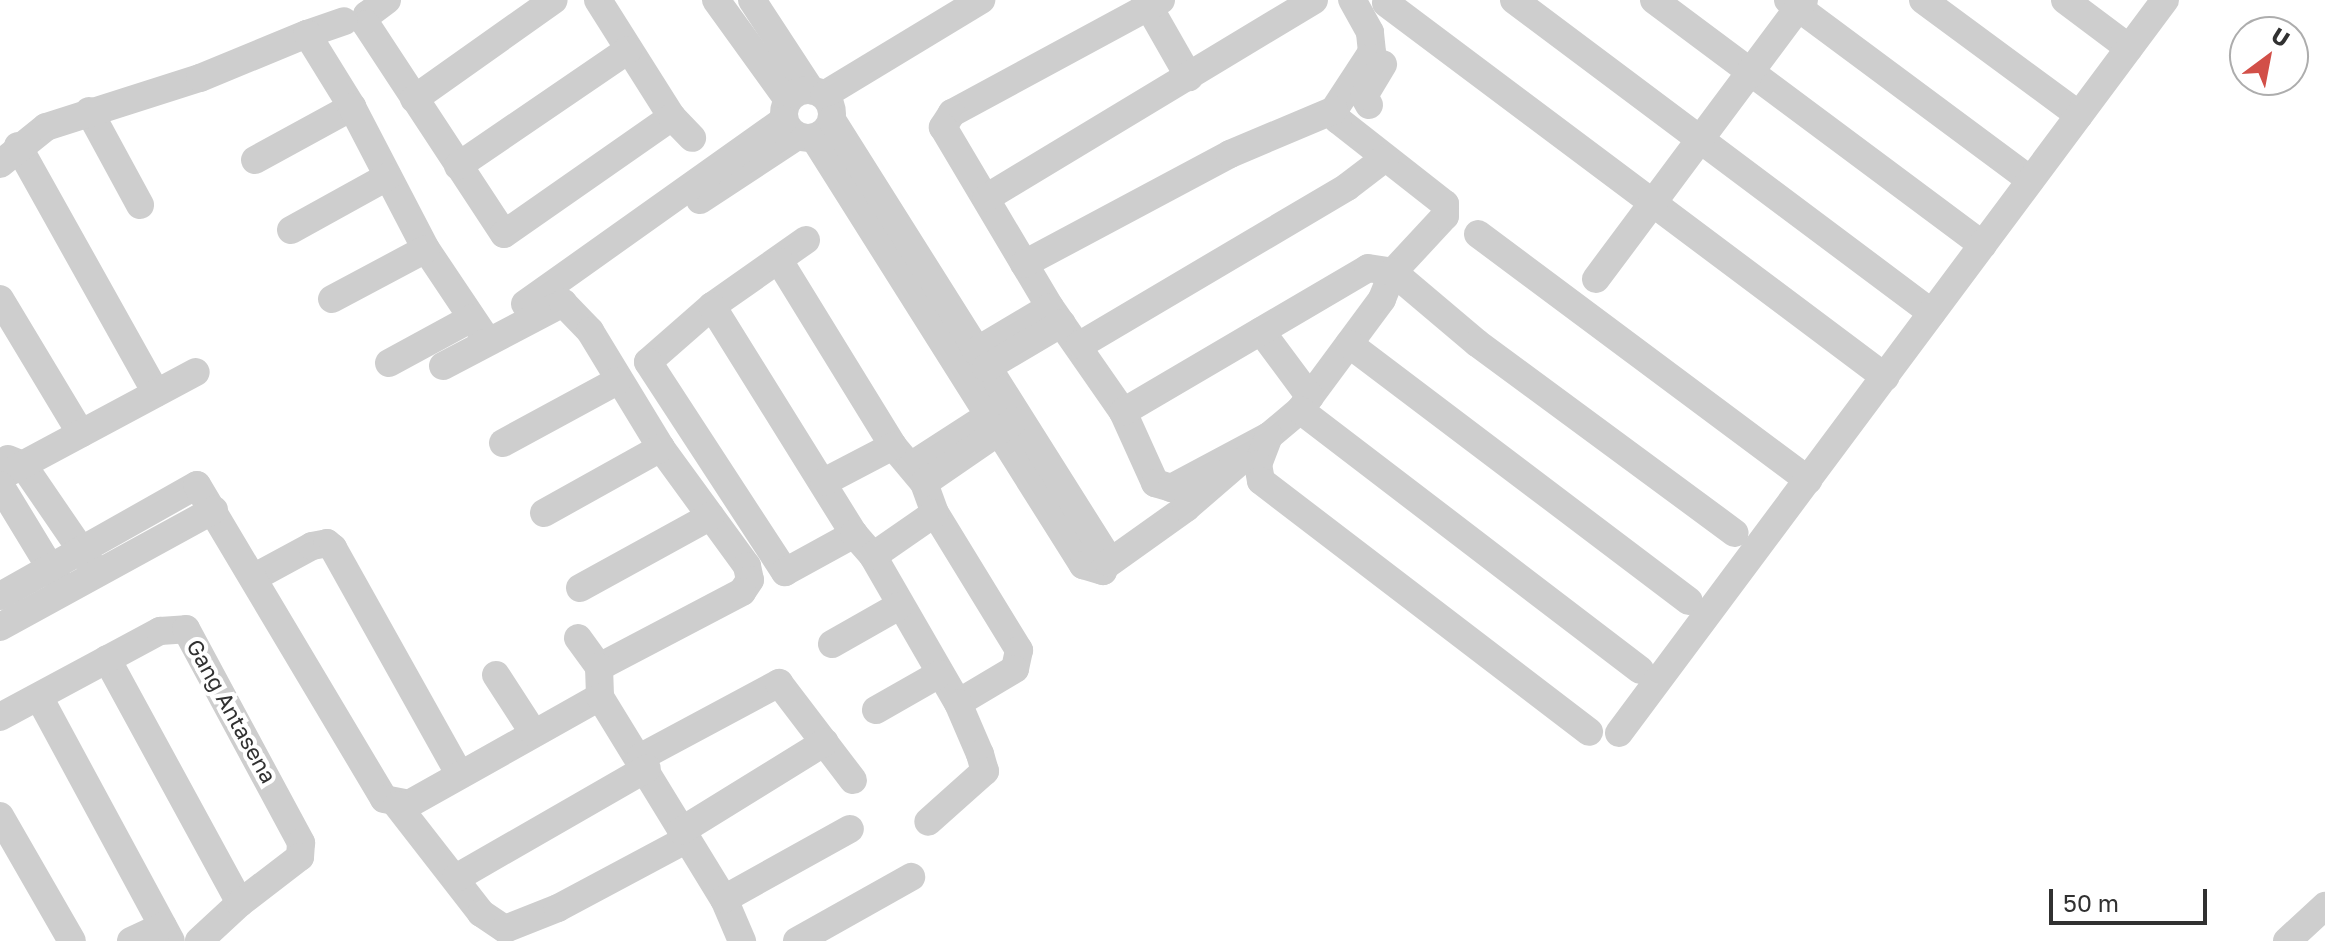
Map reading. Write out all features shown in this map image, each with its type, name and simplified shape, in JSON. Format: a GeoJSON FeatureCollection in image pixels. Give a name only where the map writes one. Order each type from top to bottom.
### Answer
{"type":"FeatureCollection","features":[{"type":"Feature","properties":{"kind":"street"},"geometry":{"type":"LineString","coordinates":[[387,0],[367,15],[366,24],[496,229],[511,233],[672,117]]}},
{"type":"Feature","properties":{"kind":"street"},"geometry":{"type":"LineString","coordinates":[[414,99],[554,0]]}},
{"type":"Feature","properties":{"kind":"street"},"geometry":{"type":"LineString","coordinates":[[598,0],[672,117],[692,138]]}},
{"type":"Feature","properties":{"kind":"street"},"geometry":{"type":"LineString","coordinates":[[716,0],[807,114],[981,360],[1004,416]]}},
{"type":"Feature","properties":{"kind":"street"},"geometry":{"type":"LineString","coordinates":[[752,0],[807,114],[1004,416],[1109,563],[1186,508],[1305,403],[1382,299],[1393,272],[1447,210],[1338,120],[1334,110]]}},
{"type":"Feature","properties":{"kind":"street"},"geometry":{"type":"LineString","coordinates":[[525,304],[981,0]]}},
{"type":"Feature","properties":{"kind":"street"},"geometry":{"type":"LineString","coordinates":[[986,198],[1314,0]]}},
{"type":"Feature","properties":{"kind":"street"},"geometry":{"type":"LineString","coordinates":[[1514,0],[1932,313]]}},
{"type":"Feature","properties":{"kind":"street"},"geometry":{"type":"LineString","coordinates":[[1654,0],[1983,245]]}},
{"type":"Feature","properties":{"kind":"street"},"geometry":{"type":"LineString","coordinates":[[1923,0],[2079,115]]}},
{"type":"Feature","properties":{"kind":"street"},"geometry":{"type":"LineString","coordinates":[[2065,0],[2129,48]]}},
{"type":"Feature","properties":{"kind":"street"},"geometry":{"type":"LineString","coordinates":[[1619,733],[2165,0]]}},
{"type":"Feature","properties":{"kind":"street"},"geometry":{"type":"LineString","coordinates":[[1369,105],[1364,96],[1391,50],[1377,1]]}},
{"type":"Feature","properties":{"kind":"street"},"geometry":{"type":"LineString","coordinates":[[1024,264],[1230,154],[1334,110],[1372,52],[1370,32],[1377,1]]}},
{"type":"Feature","properties":{"kind":"street"},"geometry":{"type":"LineString","coordinates":[[1377,1],[1885,377]]}},
{"type":"Feature","properties":{"kind":"street"},"geometry":{"type":"LineString","coordinates":[[1189,77],[1152,2],[944,119],[947,137],[1056,315],[1080,345],[1123,412],[1155,483],[1164,488],[1269,436]]}},
{"type":"Feature","properties":{"kind":"street"},"geometry":{"type":"LineString","coordinates":[[1596,279],[1750,72],[1797,2],[2030,180]]}},
{"type":"Feature","properties":{"kind":"street"},"geometry":{"type":"LineString","coordinates":[[156,393],[9,155],[46,127],[89,111],[164,91],[344,21]]}},
{"type":"Feature","properties":{"kind":"street"},"geometry":{"type":"LineString","coordinates":[[307,34],[352,107],[426,249],[480,329]]}},
{"type":"Feature","properties":{"kind":"street"},"geometry":{"type":"LineString","coordinates":[[458,166],[628,50]]}},
{"type":"Feature","properties":{"kind":"street"},"geometry":{"type":"LineString","coordinates":[[255,160],[352,107]]}},
{"type":"Feature","properties":{"kind":"street"},"geometry":{"type":"LineString","coordinates":[[89,111],[140,205]]}},
{"type":"Feature","properties":{"kind":"street"},"geometry":{"type":"LineString","coordinates":[[624,252],[807,114]]}},
{"type":"Feature","properties":{"kind":"street"},"geometry":{"type":"LineString","coordinates":[[1080,345],[1347,187],[1385,158]]}},
{"type":"Feature","properties":{"kind":"street"},"geometry":{"type":"LineString","coordinates":[[291,230],[387,177]]}},
{"type":"Feature","properties":{"kind":"street"},"geometry":{"type":"LineString","coordinates":[[1478,234],[1808,480]]}},
{"type":"Feature","properties":{"kind":"street"},"geometry":{"type":"LineString","coordinates":[[806,240],[780,262],[712,306],[648,362],[785,572],[854,534]]}},
{"type":"Feature","properties":{"kind":"street"},"geometry":{"type":"LineString","coordinates":[[332,299],[426,249]]}},
{"type":"Feature","properties":{"kind":"street"},"geometry":{"type":"LineString","coordinates":[[780,262],[910,465],[935,513],[1021,654],[1015,669],[958,703]]}},
{"type":"Feature","properties":{"kind":"street"},"geometry":{"type":"LineString","coordinates":[[1123,412],[1368,268],[1393,272],[1477,343],[1735,533]]}},
{"type":"Feature","properties":{"kind":"street"},"geometry":{"type":"LineString","coordinates":[[0,299],[81,434]]}},
{"type":"Feature","properties":{"kind":"street"},"geometry":{"type":"LineString","coordinates":[[389,363],[480,329],[563,303],[590,331],[617,381],[661,448],[747,566],[749,585],[599,667]]}},
{"type":"Feature","properties":{"kind":"street"},"geometry":{"type":"LineString","coordinates":[[712,306],[854,534],[873,556],[899,606],[958,703],[985,771],[928,822]]}},
{"type":"Feature","properties":{"kind":"street"},"geometry":{"type":"LineString","coordinates":[[981,360],[1056,315]]}},
{"type":"Feature","properties":{"kind":"street"},"geometry":{"type":"LineString","coordinates":[[443,366],[480,329]]}},
{"type":"Feature","properties":{"kind":"street"},"geometry":{"type":"LineString","coordinates":[[1261,331],[1305,403],[1640,670]]}},
{"type":"Feature","properties":{"kind":"street"},"geometry":{"type":"LineString","coordinates":[[1349,344],[1689,601]]}},
{"type":"Feature","properties":{"kind":"street"},"geometry":{"type":"LineString","coordinates":[[97,576],[82,549],[8,466],[81,434],[196,372]]}},
{"type":"Feature","properties":{"kind":"street"},"geometry":{"type":"LineString","coordinates":[[503,443],[617,381]]}},
{"type":"Feature","properties":{"kind":"street"},"geometry":{"type":"LineString","coordinates":[[824,482],[910,465],[1004,416]]}},
{"type":"Feature","properties":{"kind":"street"},"geometry":{"type":"LineString","coordinates":[[1269,436],[1258,464],[1261,481],[1589,732]]}},
{"type":"Feature","properties":{"kind":"street"},"geometry":{"type":"LineString","coordinates":[[544,513],[661,448]]}},
{"type":"Feature","properties":{"kind":"street"},"geometry":{"type":"LineString","coordinates":[[0,485],[65,593]]}},
{"type":"Feature","properties":{"kind":"street"},"geometry":{"type":"LineString","coordinates":[[0,596],[195,485],[255,577],[364,772],[384,799],[397,805],[481,913],[505,929],[516,928],[684,835],[825,742]]}},
{"type":"Feature","properties":{"kind":"street"},"geometry":{"type":"LineString","coordinates":[[0,627],[214,510]]}},
{"type":"Feature","properties":{"kind":"street"},"geometry":{"type":"LineString","coordinates":[[873,556],[935,513]]}},
{"type":"Feature","properties":{"kind":"street"},"geometry":{"type":"LineString","coordinates":[[580,588],[711,516]]}},
{"type":"Feature","properties":{"kind":"street"},"geometry":{"type":"LineString","coordinates":[[255,577],[312,546],[327,543],[333,548],[459,773]]}},
{"type":"Feature","properties":{"kind":"street"},"geometry":{"type":"LineString","coordinates":[[832,644],[899,606]]}},
{"type":"Feature","properties":{"kind":"street","name":"Gang Antasena"},"geometry":{"type":"LineString","coordinates":[[107,659],[160,631],[175,627],[193,635],[301,843],[300,857],[240,903]]}},
{"type":"Feature","properties":{"kind":"street"},"geometry":{"type":"LineString","coordinates":[[578,638],[599,667],[600,697],[644,763],[724,899],[742,941]]}},
{"type":"Feature","properties":{"kind":"street"},"geometry":{"type":"LineString","coordinates":[[0,717],[107,659],[240,903],[199,941]]}},
{"type":"Feature","properties":{"kind":"street"},"geometry":{"type":"LineString","coordinates":[[876,710],[939,674]]}},
{"type":"Feature","properties":{"kind":"street"},"geometry":{"type":"LineString","coordinates":[[496,675],[533,732]]}},
{"type":"Feature","properties":{"kind":"street"},"geometry":{"type":"LineString","coordinates":[[456,878],[779,683],[853,780]]}},
{"type":"Feature","properties":{"kind":"street"},"geometry":{"type":"LineString","coordinates":[[39,697],[167,933],[131,941]]}},
{"type":"Feature","properties":{"kind":"street"},"geometry":{"type":"LineString","coordinates":[[397,805],[600,697]]}},
{"type":"Feature","properties":{"kind":"street"},"geometry":{"type":"LineString","coordinates":[[0,816],[72,941]]}},
{"type":"Feature","properties":{"kind":"street"},"geometry":{"type":"LineString","coordinates":[[724,899],[850,829]]}},
{"type":"Feature","properties":{"kind":"street"},"geometry":{"type":"LineString","coordinates":[[797,941],[911,877]]}},
{"type":"Feature","properties":{"kind":"street"},"geometry":{"type":"LineString","coordinates":[[2287,941],[2325,906]]}}]}
